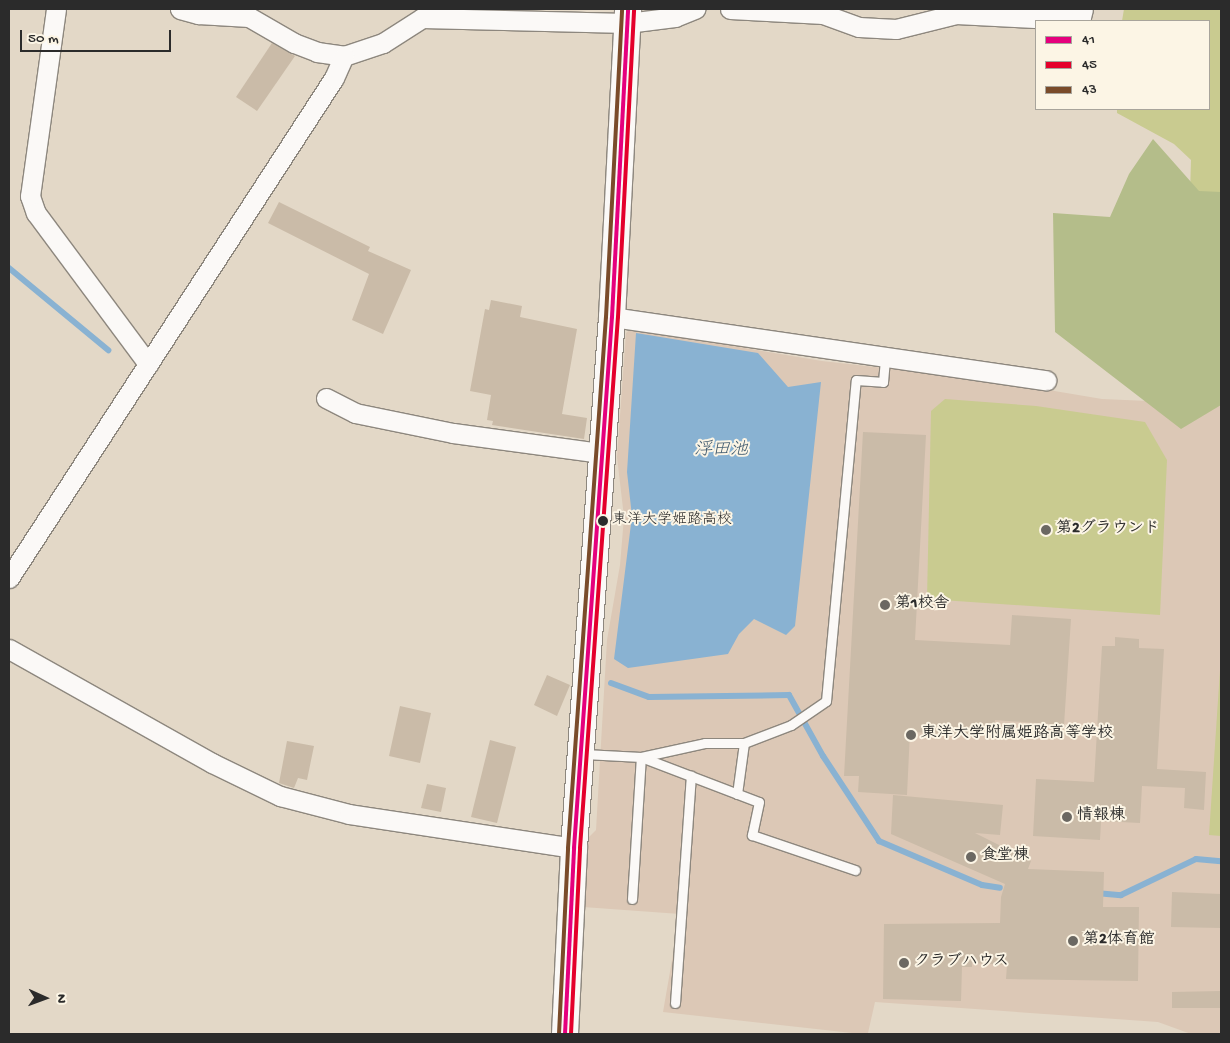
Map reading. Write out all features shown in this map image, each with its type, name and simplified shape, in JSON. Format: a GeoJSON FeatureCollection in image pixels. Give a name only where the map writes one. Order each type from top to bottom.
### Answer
{"type":"FeatureCollection","features":[{"type":"Feature","properties":{"kind":"main road"},"geometry":{"type":"LineString","coordinates":[[565,1034],[574,848],[600,453],[612,317],[627,16]]}},
{"type":"Feature","properties":{"kind":"street"},"geometry":{"type":"LineString","coordinates":[[56,9],[30,196],[36,213],[148,364]]}},
{"type":"Feature","properties":{"kind":"street"},"geometry":{"type":"LineString","coordinates":[[180,9],[198,14],[249,17],[294,43],[317,52],[344,56],[383,43],[422,18],[675,17],[695,9]]}},
{"type":"Feature","properties":{"kind":"street"},"geometry":{"type":"LineString","coordinates":[[730,9],[823,14],[859,27],[896,29],[956,14],[1054,19],[1081,17],[1083,9]]}},
{"type":"Feature","properties":{"kind":"street"},"geometry":{"type":"LineString","coordinates":[[9,578],[334,78],[344,56]]}},
{"type":"Feature","properties":{"kind":"street"},"geometry":{"type":"LineString","coordinates":[[612,317],[1046,380]]}},
{"type":"Feature","properties":{"kind":"street"},"geometry":{"type":"LineString","coordinates":[[326,398],[355,412],[444,431],[600,453]]}},
{"type":"Feature","properties":{"kind":"street"},"geometry":{"type":"LineString","coordinates":[[9,649],[212,763],[280,796],[349,814],[574,848]]}},
{"type":"Feature","properties":{"kind":"lane"},"geometry":{"type":"LineString","coordinates":[[581,754],[641,757],[704,744],[744,743],[791,725],[826,701],[856,380],[883,382],[885,357]]}},
{"type":"Feature","properties":{"kind":"lane"},"geometry":{"type":"LineString","coordinates":[[737,794],[744,743]]}},
{"type":"Feature","properties":{"kind":"lane"},"geometry":{"type":"LineString","coordinates":[[641,757],[759,802],[752,835],[855,870]]}},
{"type":"Feature","properties":{"kind":"lane"},"geometry":{"type":"LineString","coordinates":[[632,899],[641,757]]}},
{"type":"Feature","properties":{"kind":"lane"},"geometry":{"type":"LineString","coordinates":[[675,1003],[691,776]]}},
{"type":"Feature","properties":{"kind":"shaded area","name":"東洋大学附属姫路高等学校"},"geometry":{"type":"Polygon","coordinates":[[[631,329],[822,361],[989,380],[1102,399],[1194,403],[1221,393],[1221,1034],[1191,1034],[1158,1022],[875,1002],[868,1033],[861,1034],[663,1012],[680,914],[583,907],[588,838],[596,830],[607,640],[620,565],[624,517],[617,457],[626,333],[631,329]]]}},
{"type":"Feature","properties":{"kind":"green space"},"geometry":{"type":"Polygon","coordinates":[[[1124,9],[1221,9],[1221,194],[1190,194],[1191,160],[1174,144],[1117,113],[1117,110],[1210,110],[1210,20],[1122,20],[1124,9]]]}},
{"type":"Feature","properties":{"kind":"green space"},"geometry":{"type":"Polygon","coordinates":[[[1153,139],[1199,191],[1221,192],[1221,405],[1181,429],[1055,332],[1053,213],[1110,217],[1129,174],[1153,139]]]}},
{"type":"Feature","properties":{"kind":"green space","name":"第2グラウンド"},"geometry":{"type":"Polygon","coordinates":[[[945,399],[1036,406],[1145,422],[1167,460],[1160,615],[927,599],[931,411],[945,399]]]}},
{"type":"Feature","properties":{"kind":"green space"},"geometry":{"type":"Polygon","coordinates":[[[1221,655],[1221,836],[1209,835],[1221,655]]]}},
{"type":"Feature","properties":{"kind":"water","name":"浮田池"},"geometry":{"type":"Polygon","coordinates":[[[636,333],[758,353],[788,387],[821,382],[795,626],[786,635],[754,619],[739,634],[728,654],[628,668],[614,659],[632,516],[627,472],[636,333]]]}},
{"type":"Feature","properties":{"kind":"building"},"geometry":{"type":"Polygon","coordinates":[[[272,43],[295,56],[257,111],[236,97],[272,43]]]}},
{"type":"Feature","properties":{"kind":"building"},"geometry":{"type":"Polygon","coordinates":[[[279,202],[370,247],[368,251],[411,270],[383,334],[352,320],[369,274],[268,223],[279,202]]]}},
{"type":"Feature","properties":{"kind":"building"},"geometry":{"type":"Polygon","coordinates":[[[491,300],[522,306],[520,317],[577,329],[562,414],[587,418],[584,439],[492,425],[493,421],[487,420],[491,395],[470,391],[485,309],[489,310],[491,300]]]}},
{"type":"Feature","properties":{"kind":"building"},"geometry":{"type":"Polygon","coordinates":[[[863,432],[926,435],[915,640],[1010,645],[1012,615],[1071,619],[1064,725],[995,720],[994,736],[910,732],[907,795],[858,792],[859,776],[844,776],[863,432]]]}},
{"type":"Feature","properties":{"kind":"building"},"geometry":{"type":"Polygon","coordinates":[[[1115,637],[1139,639],[1139,648],[1164,649],[1157,769],[1206,772],[1204,810],[1184,808],[1185,788],[1142,786],[1140,823],[1101,821],[1100,840],[1033,836],[1036,779],[1094,782],[1102,646],[1115,646],[1115,637]]]}},
{"type":"Feature","properties":{"kind":"building"},"geometry":{"type":"Polygon","coordinates":[[[547,675],[570,685],[557,716],[534,705],[547,675]]]}},
{"type":"Feature","properties":{"kind":"building"},"geometry":{"type":"Polygon","coordinates":[[[400,706],[431,713],[420,763],[389,756],[400,706]]]}},
{"type":"Feature","properties":{"kind":"building"},"geometry":{"type":"Polygon","coordinates":[[[490,740],[516,747],[497,823],[471,817],[490,740]]]}},
{"type":"Feature","properties":{"kind":"building"},"geometry":{"type":"Polygon","coordinates":[[[287,741],[314,746],[307,780],[298,778],[294,788],[279,783],[287,741]]]}},
{"type":"Feature","properties":{"kind":"building"},"geometry":{"type":"Polygon","coordinates":[[[427,784],[446,788],[441,812],[421,808],[427,784]]]}},
{"type":"Feature","properties":{"kind":"building"},"geometry":{"type":"Polygon","coordinates":[[[893,795],[1003,805],[1000,835],[975,833],[1031,861],[1028,869],[1104,872],[1103,907],[1139,907],[1138,981],[1006,979],[1007,965],[972,963],[972,967],[962,967],[961,1001],[883,999],[884,924],[1000,923],[1001,897],[1005,884],[891,834],[893,795]]]}},
{"type":"Feature","properties":{"kind":"building"},"geometry":{"type":"Polygon","coordinates":[[[1172,892],[1221,894],[1221,928],[1171,927],[1172,892]]]}},
{"type":"Feature","properties":{"kind":"building"},"geometry":{"type":"Polygon","coordinates":[[[1221,991],[1221,1008],[1172,1008],[1172,992],[1221,991]]]}},
{"type":"Feature","properties":{"kind":"waterway"},"geometry":{"type":"LineString","coordinates":[[9,268],[108,350]]}},
{"type":"Feature","properties":{"kind":"waterway"},"geometry":{"type":"LineString","coordinates":[[611,683],[649,697],[789,695],[823,756],[879,841],[982,885],[1000,888]]}},
{"type":"Feature","properties":{"kind":"waterway"},"geometry":{"type":"LineString","coordinates":[[1096,893],[1121,895],[1196,859],[1221,861]]}},
{"type":"Feature","properties":{"kind":"transit line","name":"43"},"geometry":{"type":"LineString","coordinates":[[559,1034],[568,848],[606,317],[622,9]]}},
{"type":"Feature","properties":{"kind":"transit line","name":"41"},"geometry":{"type":"LineString","coordinates":[[565,1034],[574,848],[612,317],[628,9]]}},
{"type":"Feature","properties":{"kind":"transit line","name":"45"},"geometry":{"type":"LineString","coordinates":[[571,1034],[580,848],[618,317],[634,9]]}},
{"type":"Feature","properties":{"kind":"place","name":"東洋大学姫路高校"},"geometry":{"type":"Point","coordinates":[603,521]}},
{"type":"Feature","properties":{"kind":"place","name":"第2グラウンド"},"geometry":{"type":"Point","coordinates":[1046,530]}},
{"type":"Feature","properties":{"kind":"place","name":"第1校舎"},"geometry":{"type":"Point","coordinates":[885,605]}},
{"type":"Feature","properties":{"kind":"place","name":"東洋大学附属姫路高等学校"},"geometry":{"type":"Point","coordinates":[911,735]}},
{"type":"Feature","properties":{"kind":"place","name":"情報棟"},"geometry":{"type":"Point","coordinates":[1067,817]}},
{"type":"Feature","properties":{"kind":"place","name":"食堂棟"},"geometry":{"type":"Point","coordinates":[971,857]}},
{"type":"Feature","properties":{"kind":"place","name":"第2体育館"},"geometry":{"type":"Point","coordinates":[1073,941]}},
{"type":"Feature","properties":{"kind":"place","name":"クラブハウス"},"geometry":{"type":"Point","coordinates":[904,963]}}]}
